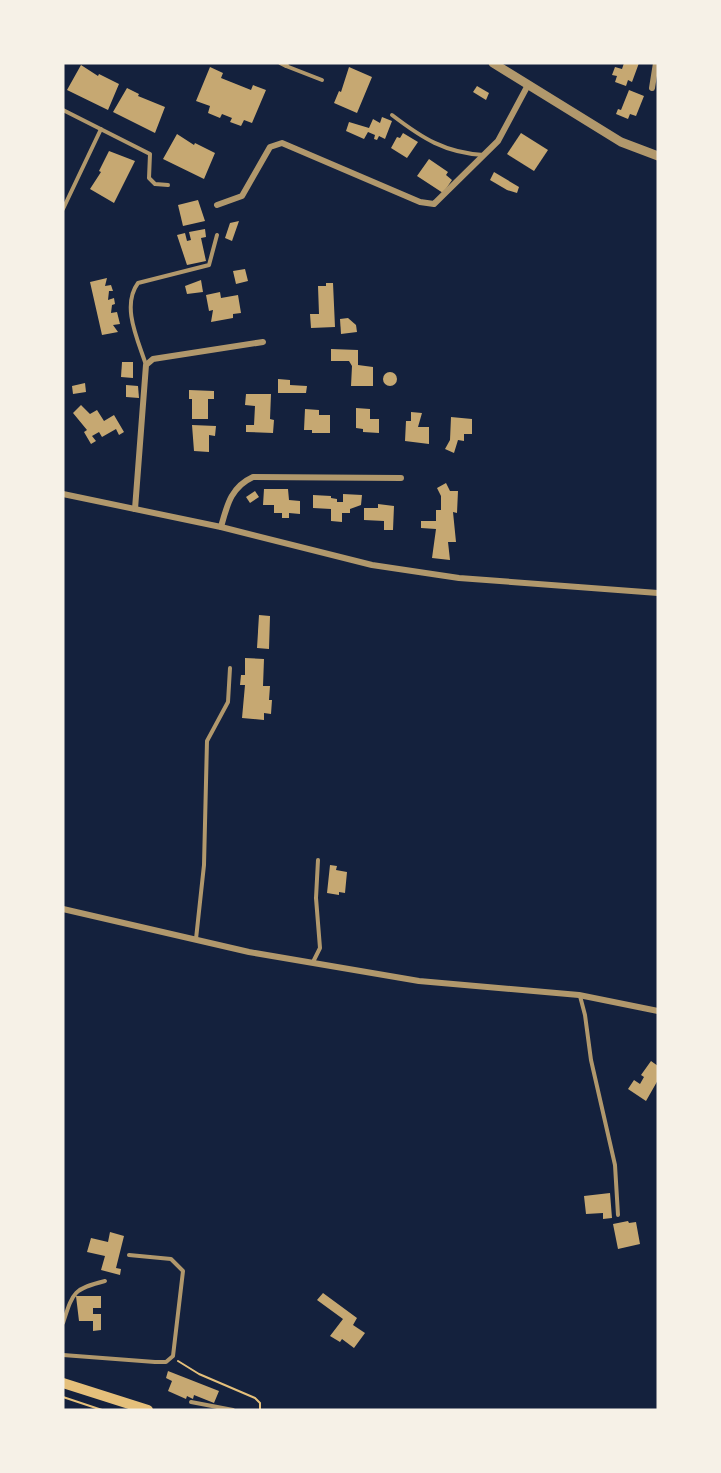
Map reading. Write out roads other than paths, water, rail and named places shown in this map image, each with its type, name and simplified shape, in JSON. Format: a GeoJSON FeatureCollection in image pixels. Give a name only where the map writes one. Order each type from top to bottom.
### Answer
{"type":"FeatureCollection","features":[{"type":"Feature","properties":{"kind":"main road"},"geometry":{"type":"LineString","coordinates":[[63,1383],[148,1410]]}},
{"type":"Feature","properties":{"kind":"street"},"geometry":{"type":"LineString","coordinates":[[493,63],[504,66],[528,85],[621,142],[658,156]]}},
{"type":"Feature","properties":{"kind":"street"},"geometry":{"type":"LineString","coordinates":[[652,88],[656,63]]}},
{"type":"Feature","properties":{"kind":"street"},"geometry":{"type":"LineString","coordinates":[[217,205],[243,196],[270,147],[282,143],[410,198],[434,204],[498,141],[528,85]]}},
{"type":"Feature","properties":{"kind":"street"},"geometry":{"type":"LineString","coordinates":[[135,509],[146,364],[153,359],[263,342]]}},
{"type":"Feature","properties":{"kind":"street"},"geometry":{"type":"LineString","coordinates":[[221,527],[233,492],[243,482],[254,477],[401,478]]}},
{"type":"Feature","properties":{"kind":"street"},"geometry":{"type":"LineString","coordinates":[[63,494],[221,527],[372,565],[459,578],[658,593]]}},
{"type":"Feature","properties":{"kind":"street"},"geometry":{"type":"LineString","coordinates":[[63,909],[249,952],[313,963],[419,981],[579,995],[658,1011]]}},
{"type":"Feature","properties":{"kind":"lane"},"geometry":{"type":"LineString","coordinates":[[280,63],[322,80]]}},
{"type":"Feature","properties":{"kind":"lane"},"geometry":{"type":"LineString","coordinates":[[63,110],[150,154],[149,178],[155,184],[168,185]]}},
{"type":"Feature","properties":{"kind":"lane"},"geometry":{"type":"LineString","coordinates":[[392,115],[416,134],[459,154],[484,155]]}},
{"type":"Feature","properties":{"kind":"lane"},"geometry":{"type":"LineString","coordinates":[[63,209],[100,129]]}},
{"type":"Feature","properties":{"kind":"lane"},"geometry":{"type":"LineString","coordinates":[[146,364],[129,302],[134,288],[138,283],[209,265],[217,235]]}},
{"type":"Feature","properties":{"kind":"lane"},"geometry":{"type":"LineString","coordinates":[[196,939],[204,865],[207,741],[228,702],[230,668]]}},
{"type":"Feature","properties":{"kind":"lane"},"geometry":{"type":"LineString","coordinates":[[313,963],[320,948],[316,898],[318,860]]}},
{"type":"Feature","properties":{"kind":"lane"},"geometry":{"type":"LineString","coordinates":[[579,995],[615,1165],[618,1215]]}},
{"type":"Feature","properties":{"kind":"lane"},"geometry":{"type":"LineString","coordinates":[[63,1355],[155,1362],[166,1362],[171,1358],[175,1348],[183,1272],[171,1259],[129,1255]]}},
{"type":"Feature","properties":{"kind":"lane"},"geometry":{"type":"LineString","coordinates":[[63,1323],[72,1294],[82,1286],[105,1281]]}},
{"type":"Feature","properties":{"kind":"lane"},"geometry":{"type":"LineString","coordinates":[[190,1402],[233,1410]]}}]}
